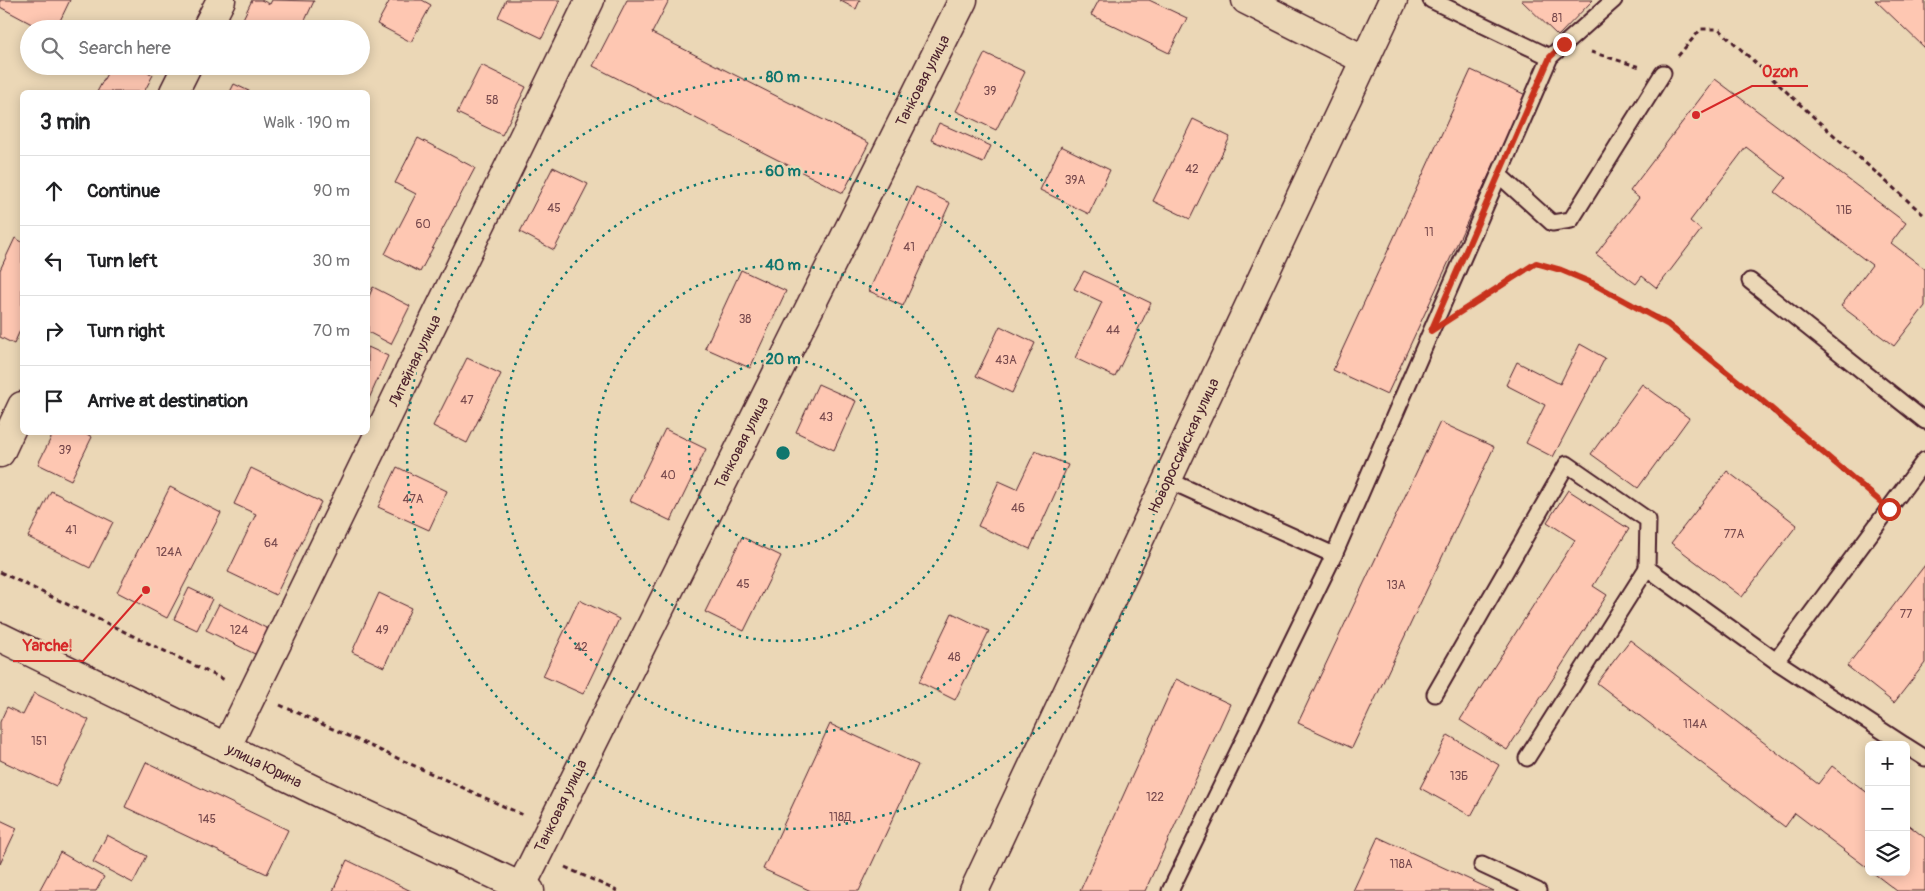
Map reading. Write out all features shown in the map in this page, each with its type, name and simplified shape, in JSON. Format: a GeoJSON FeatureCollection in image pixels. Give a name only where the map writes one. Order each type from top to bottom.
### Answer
{"type":"FeatureCollection","features":[{"type":"Feature","properties":{"kind":"street"},"geometry":{"type":"LineString","coordinates":[[211,20],[221,0]]}},
{"type":"Feature","properties":{"kind":"street","name":"Литейная улица"},"geometry":{"type":"LineString","coordinates":[[226,748],[590,0]]}},
{"type":"Feature","properties":{"kind":"street","name":"Танковая улица"},"geometry":{"type":"LineString","coordinates":[[525,889],[537,854],[963,0]]}},
{"type":"Feature","properties":{"kind":"street"},"geometry":{"type":"LineString","coordinates":[[1246,0],[1365,60]]}},
{"type":"Feature","properties":{"kind":"street","name":"Новороссийская улица"},"geometry":{"type":"LineString","coordinates":[[974,891],[1393,0]]}},
{"type":"Feature","properties":{"kind":"street"},"geometry":{"type":"LineString","coordinates":[[175,90],[182,75]]}},
{"type":"Feature","properties":{"kind":"street"},"geometry":{"type":"LineString","coordinates":[[0,453],[20,410]]}},
{"type":"Feature","properties":{"kind":"street","name":"улица Юрина"},"geometry":{"type":"LineString","coordinates":[[0,637],[226,748],[525,889]]}},
{"type":"Feature","properties":{"kind":"lane"},"geometry":{"type":"LineString","coordinates":[[1431,0],[1550,57]]}},
{"type":"Feature","properties":{"kind":"lane"},"geometry":{"type":"LineString","coordinates":[[1170,891],[1334,555],[1550,57],[1614,0]]}},
{"type":"Feature","properties":{"kind":"lane"},"geometry":{"type":"LineString","coordinates":[[1498,176],[1552,223],[1571,220],[1663,73]]}},
{"type":"Feature","properties":{"kind":"lane"},"geometry":{"type":"LineString","coordinates":[[1750,281],[1925,421]]}},
{"type":"Feature","properties":{"kind":"lane"},"geometry":{"type":"LineString","coordinates":[[1776,661],[1925,460]]}},
{"type":"Feature","properties":{"kind":"lane"},"geometry":{"type":"LineString","coordinates":[[1435,694],[1567,464],[1648,520],[1647,568],[1527,758]]}},
{"type":"Feature","properties":{"kind":"lane"},"geometry":{"type":"LineString","coordinates":[[1168,480],[1334,555]]}},
{"type":"Feature","properties":{"kind":"lane"},"geometry":{"type":"LineString","coordinates":[[1647,568],[1776,661],[1899,741]]}},
{"type":"Feature","properties":{"kind":"lane"},"geometry":{"type":"LineString","coordinates":[[1910,748],[1925,758]]}},
{"type":"Feature","properties":{"kind":"lane"},"geometry":{"type":"LineString","coordinates":[[1482,865],[1538,891]]}},
{"type":"Feature","properties":{"kind":"path"},"geometry":{"type":"LineString","coordinates":[[1564,44],[1663,73],[1701,30],[1719,29],[1818,121],[1925,216]]}},
{"type":"Feature","properties":{"kind":"path"},"geometry":{"type":"LineString","coordinates":[[1431,331],[1536,263],[1561,270],[1592,283],[1667,324],[1759,398],[1889,509]]}},
{"type":"Feature","properties":{"kind":"path"},"geometry":{"type":"LineString","coordinates":[[537,854],[617,891]]}},
{"type":"Feature","properties":{"kind":"building"},"geometry":{"type":"Polygon","coordinates":[[[0,0],[70,0],[60,20],[24,20],[0,7],[0,0]]]}},
{"type":"Feature","properties":{"kind":"building"},"geometry":{"type":"Polygon","coordinates":[[[252,0],[261,0],[270,4],[272,0],[314,1],[305,20],[242,20],[252,0]]]}},
{"type":"Feature","properties":{"kind":"building"},"geometry":{"type":"Polygon","coordinates":[[[390,0],[422,0],[431,5],[411,42],[377,24],[390,0]]]}},
{"type":"Feature","properties":{"kind":"building"},"geometry":{"type":"Polygon","coordinates":[[[506,0],[560,0],[542,38],[498,17],[506,0]]]}},
{"type":"Feature","properties":{"kind":"building"},"geometry":{"type":"Polygon","coordinates":[[[627,0],[669,0],[652,33],[869,143],[843,193],[593,66],[627,0]]]}},
{"type":"Feature","properties":{"kind":"building"},"geometry":{"type":"Polygon","coordinates":[[[839,0],[860,0],[856,9],[839,0]]]}},
{"type":"Feature","properties":{"kind":"building"},"geometry":{"type":"Polygon","coordinates":[[[1099,0],[1149,0],[1187,18],[1169,53],[1091,15],[1099,0]]]}},
{"type":"Feature","properties":{"kind":"building"},"geometry":{"type":"Polygon","coordinates":[[[1521,0],[1593,0],[1558,36],[1521,0]]]}},
{"type":"Feature","properties":{"kind":"building"},"geometry":{"type":"Polygon","coordinates":[[[1875,0],[1925,0],[1925,48],[1875,0]]]}},
{"type":"Feature","properties":{"kind":"building"},"geometry":{"type":"Polygon","coordinates":[[[985,53],[1025,72],[996,130],[956,111],[985,53]]]}},
{"type":"Feature","properties":{"kind":"building"},"geometry":{"type":"Polygon","coordinates":[[[481,65],[526,87],[502,135],[457,113],[481,65]]]}},
{"type":"Feature","properties":{"kind":"building"},"geometry":{"type":"Polygon","coordinates":[[[1471,70],[1526,95],[1387,395],[1333,370],[1471,70]]]}},
{"type":"Feature","properties":{"kind":"building"},"geometry":{"type":"Polygon","coordinates":[[[106,75],[153,75],[145,90],[98,90],[106,75]]]}},
{"type":"Feature","properties":{"kind":"building"},"geometry":{"type":"Polygon","coordinates":[[[1715,79],[1906,223],[1891,243],[1925,269],[1925,306],[1894,346],[1841,306],[1872,265],[1775,192],[1786,178],[1746,147],[1690,221],[1701,230],[1657,288],[1642,276],[1636,284],[1596,254],[1639,198],[1630,191],[1715,79]]]}},
{"type":"Feature","properties":{"kind":"building"},"geometry":{"type":"Polygon","coordinates":[[[234,84],[247,90],[231,90],[234,84]]]}},
{"type":"Feature","properties":{"kind":"building"},"geometry":{"type":"Polygon","coordinates":[[[1193,119],[1230,137],[1190,219],[1153,201],[1193,119]]]}},
{"type":"Feature","properties":{"kind":"building"},"geometry":{"type":"Polygon","coordinates":[[[939,123],[991,146],[983,163],[931,140],[939,123]]]}},
{"type":"Feature","properties":{"kind":"building"},"geometry":{"type":"Polygon","coordinates":[[[418,138],[475,168],[420,272],[385,254],[416,194],[395,183],[418,138]]]}},
{"type":"Feature","properties":{"kind":"building"},"geometry":{"type":"Polygon","coordinates":[[[1061,146],[1110,170],[1089,214],[1040,190],[1061,146]]]}},
{"type":"Feature","properties":{"kind":"building"},"geometry":{"type":"Polygon","coordinates":[[[553,167],[588,184],[554,250],[520,232],[553,167]]]}},
{"type":"Feature","properties":{"kind":"building"},"geometry":{"type":"Polygon","coordinates":[[[916,187],[950,203],[903,306],[869,291],[916,187]]]}},
{"type":"Feature","properties":{"kind":"building"},"geometry":{"type":"Polygon","coordinates":[[[15,238],[20,241],[20,330],[14,344],[0,337],[0,270],[15,238]]]}},
{"type":"Feature","properties":{"kind":"building"},"geometry":{"type":"Polygon","coordinates":[[[741,270],[786,291],[750,368],[705,348],[741,270]]]}},
{"type":"Feature","properties":{"kind":"building"},"geometry":{"type":"Polygon","coordinates":[[[1084,271],[1151,303],[1115,377],[1075,358],[1102,302],[1074,289],[1084,271]]]}},
{"type":"Feature","properties":{"kind":"building"},"geometry":{"type":"Polygon","coordinates":[[[373,287],[410,306],[391,344],[370,333],[370,294],[373,287]]]}},
{"type":"Feature","properties":{"kind":"building"},"geometry":{"type":"Polygon","coordinates":[[[1000,326],[1035,343],[1012,393],[976,376],[1000,326]]]}},
{"type":"Feature","properties":{"kind":"building"},"geometry":{"type":"Polygon","coordinates":[[[1580,344],[1605,358],[1553,457],[1526,443],[1545,405],[1506,385],[1517,362],[1560,384],[1580,344]]]}},
{"type":"Feature","properties":{"kind":"building"},"geometry":{"type":"Polygon","coordinates":[[[370,348],[388,356],[370,396],[370,348]]]}},
{"type":"Feature","properties":{"kind":"building"},"geometry":{"type":"Polygon","coordinates":[[[467,358],[501,374],[467,443],[433,426],[467,358]]]}},
{"type":"Feature","properties":{"kind":"building"},"geometry":{"type":"Polygon","coordinates":[[[818,384],[856,401],[834,450],[796,432],[818,384]]]}},
{"type":"Feature","properties":{"kind":"building"},"geometry":{"type":"Polygon","coordinates":[[[1642,384],[1689,418],[1638,488],[1591,454],[1642,384]]]}},
{"type":"Feature","properties":{"kind":"building"},"geometry":{"type":"Polygon","coordinates":[[[1440,422],[1494,447],[1352,748],[1298,723],[1440,422]]]}},
{"type":"Feature","properties":{"kind":"building"},"geometry":{"type":"Polygon","coordinates":[[[665,429],[706,449],[671,521],[630,501],[665,429]]]}},
{"type":"Feature","properties":{"kind":"building"},"geometry":{"type":"Polygon","coordinates":[[[52,435],[88,435],[92,437],[71,480],[38,464],[52,435]]]}},
{"type":"Feature","properties":{"kind":"building"},"geometry":{"type":"Polygon","coordinates":[[[1035,451],[1068,465],[1030,549],[978,526],[999,481],[1017,489],[1035,451]]]}},
{"type":"Feature","properties":{"kind":"building"},"geometry":{"type":"Polygon","coordinates":[[[397,467],[447,491],[429,530],[378,507],[397,467]]]}},
{"type":"Feature","properties":{"kind":"building"},"geometry":{"type":"Polygon","coordinates":[[[251,468],[321,502],[276,595],[228,572],[256,514],[234,504],[251,468]]]}},
{"type":"Feature","properties":{"kind":"building"},"geometry":{"type":"Polygon","coordinates":[[[1727,471],[1797,525],[1742,597],[1671,543],[1727,471]]]}},
{"type":"Feature","properties":{"kind":"building"},"geometry":{"type":"Polygon","coordinates":[[[170,487],[221,513],[167,618],[117,592],[170,487]]]}},
{"type":"Feature","properties":{"kind":"building"},"geometry":{"type":"Polygon","coordinates":[[[1568,490],[1629,529],[1593,586],[1607,595],[1507,750],[1460,720],[1575,540],[1547,522],[1568,490]]]}},
{"type":"Feature","properties":{"kind":"building"},"geometry":{"type":"Polygon","coordinates":[[[51,491],[113,522],[90,568],[28,537],[51,491]]]}},
{"type":"Feature","properties":{"kind":"building"},"geometry":{"type":"Polygon","coordinates":[[[742,537],[781,556],[744,631],[705,612],[742,537]]]}},
{"type":"Feature","properties":{"kind":"building"},"geometry":{"type":"Polygon","coordinates":[[[1925,565],[1925,663],[1894,703],[1847,666],[1925,565]]]}},
{"type":"Feature","properties":{"kind":"building"},"geometry":{"type":"Polygon","coordinates":[[[189,588],[212,599],[197,630],[174,619],[189,588]]]}},
{"type":"Feature","properties":{"kind":"building"},"geometry":{"type":"Polygon","coordinates":[[[379,593],[411,608],[384,667],[352,652],[379,593]]]}},
{"type":"Feature","properties":{"kind":"building"},"geometry":{"type":"Polygon","coordinates":[[[579,600],[619,619],[583,694],[543,676],[579,600]]]}},
{"type":"Feature","properties":{"kind":"building"},"geometry":{"type":"Polygon","coordinates":[[[219,604],[272,631],[259,656],[206,630],[219,604]]]}},
{"type":"Feature","properties":{"kind":"building"},"geometry":{"type":"Polygon","coordinates":[[[952,613],[989,631],[955,700],[919,682],[952,613]]]}},
{"type":"Feature","properties":{"kind":"building"},"geometry":{"type":"Polygon","coordinates":[[[1630,640],[1818,784],[1832,766],[1865,791],[1865,866],[1795,813],[1785,827],[1597,683],[1630,640]]]}},
{"type":"Feature","properties":{"kind":"building"},"geometry":{"type":"Polygon","coordinates":[[[1176,679],[1230,704],[1145,891],[1080,891],[1176,679]]]}},
{"type":"Feature","properties":{"kind":"building"},"geometry":{"type":"Polygon","coordinates":[[[34,693],[89,720],[56,786],[0,760],[0,722],[7,707],[23,715],[34,693]]]}},
{"type":"Feature","properties":{"kind":"building"},"geometry":{"type":"Polygon","coordinates":[[[830,724],[918,765],[859,891],[811,891],[763,869],[830,724]]]}},
{"type":"Feature","properties":{"kind":"building"},"geometry":{"type":"Polygon","coordinates":[[[1448,735],[1499,765],[1471,816],[1420,788],[1448,735]]]}},
{"type":"Feature","properties":{"kind":"building"},"geometry":{"type":"Polygon","coordinates":[[[146,762],[288,830],[267,874],[125,807],[146,762]]]}},
{"type":"Feature","properties":{"kind":"building"},"geometry":{"type":"Polygon","coordinates":[[[0,820],[17,828],[0,864],[0,820]]]}},
{"type":"Feature","properties":{"kind":"building"},"geometry":{"type":"Polygon","coordinates":[[[1910,826],[1925,838],[1925,891],[1897,891],[1877,876],[1910,876],[1910,826]]]}},
{"type":"Feature","properties":{"kind":"building"},"geometry":{"type":"Polygon","coordinates":[[[107,835],[147,856],[133,883],[93,862],[107,835]]]}},
{"type":"Feature","properties":{"kind":"building"},"geometry":{"type":"Polygon","coordinates":[[[1378,837],[1494,891],[1353,891],[1378,837]]]}},
{"type":"Feature","properties":{"kind":"building"},"geometry":{"type":"Polygon","coordinates":[[[60,852],[104,877],[96,891],[39,891],[60,852]]]}},
{"type":"Feature","properties":{"kind":"building"},"geometry":{"type":"Polygon","coordinates":[[[347,860],[411,891],[333,891],[347,860]]]}},
{"type":"Feature","properties":{"kind":"place","name":"Ozon"},"geometry":{"type":"Point","coordinates":[1696,115]}},
{"type":"Feature","properties":{"kind":"place","name":"Yarche!"},"geometry":{"type":"Point","coordinates":[146,590]}},
{"type":"Feature","properties":{"kind":"route"},"geometry":{"type":"LineString","coordinates":[[1564,44],[1550,57],[1431,331],[1536,263],[1561,270],[1592,283],[1667,324],[1759,398],[1889,509]]}}]}
